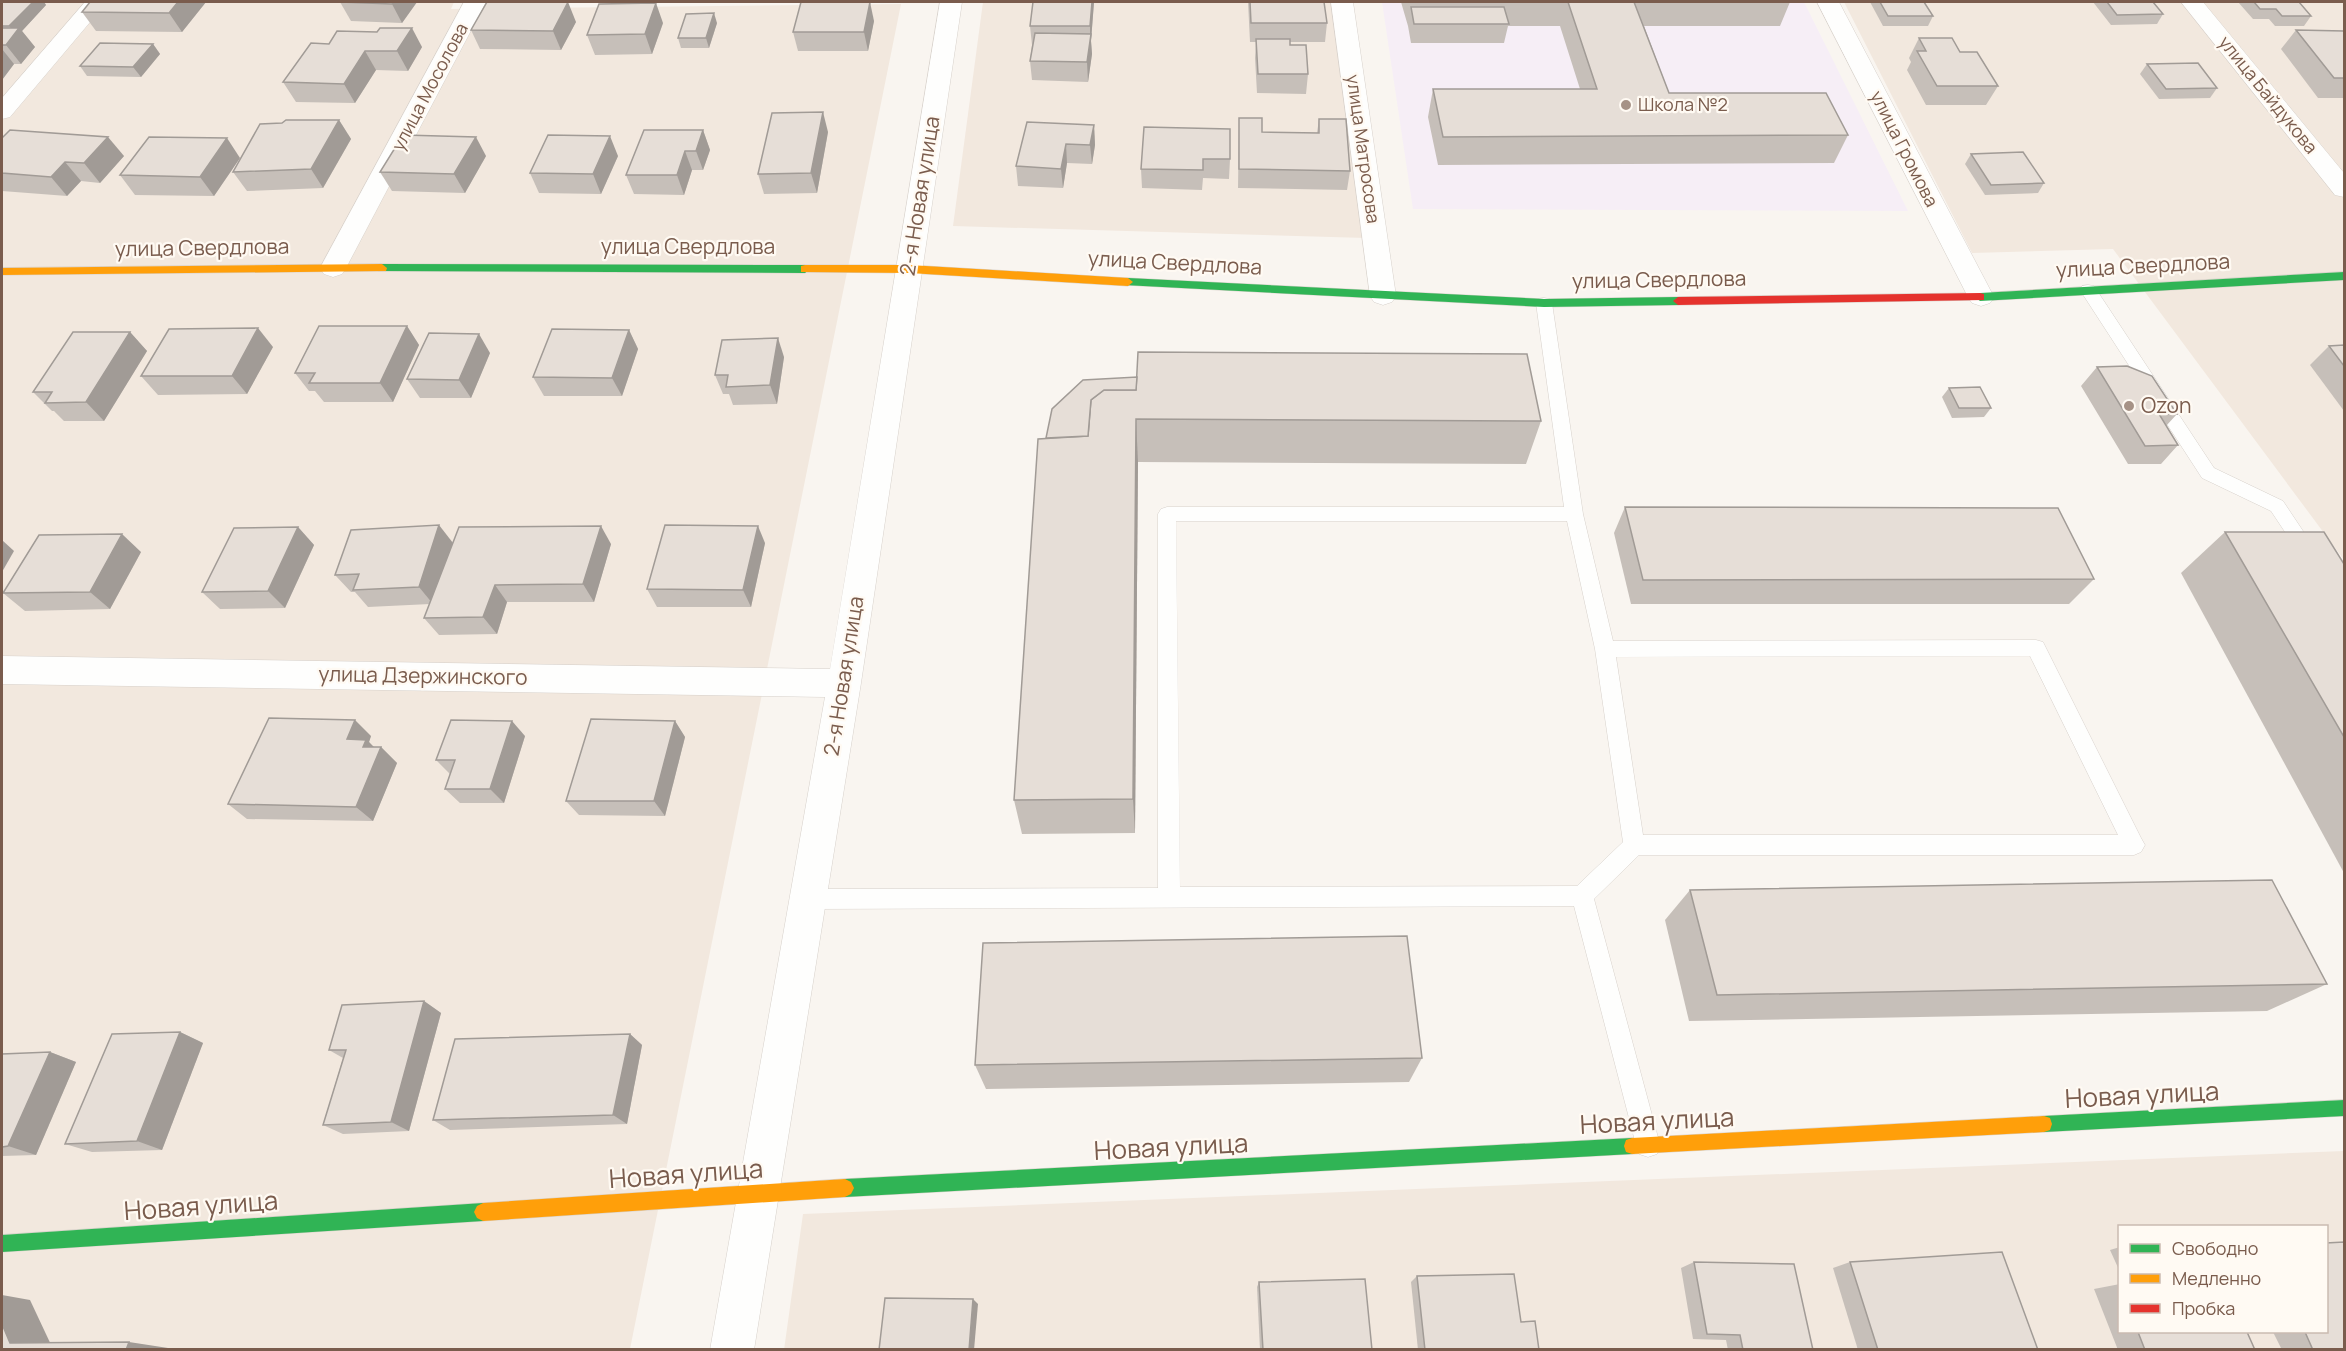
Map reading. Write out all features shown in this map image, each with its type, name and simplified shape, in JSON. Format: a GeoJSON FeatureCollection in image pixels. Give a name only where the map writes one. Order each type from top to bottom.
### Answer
{"type":"FeatureCollection","features":[{"type":"Feature","properties":{"kind":"street"},"geometry":{"type":"LineString","coordinates":[[2,112],[96,2]]}},
{"type":"Feature","properties":{"kind":"street","name":"улица Мосолова"},"geometry":{"type":"LineString","coordinates":[[333,268],[475,2]]}},
{"type":"Feature","properties":{"kind":"street","name":"2-я Новая улица"},"geometry":{"type":"LineString","coordinates":[[732,1350],[844,682],[951,2]]}},
{"type":"Feature","properties":{"kind":"street","name":"улица Матросова"},"geometry":{"type":"LineString","coordinates":[[1342,2],[1383,296]]}},
{"type":"Feature","properties":{"kind":"street","name":"улица Громова"},"geometry":{"type":"LineString","coordinates":[[1828,2],[1981,297]]}},
{"type":"Feature","properties":{"kind":"street","name":"улица Байдукова"},"geometry":{"type":"LineString","coordinates":[[2192,2],[2344,189]]}},
{"type":"Feature","properties":{"kind":"street","name":"улица Свердлова"},"geometry":{"type":"LineString","coordinates":[[2,272],[333,268],[909,269],[1544,303],[1981,297],[2344,276]]}},
{"type":"Feature","properties":{"kind":"street","name":"улица Дзержинского"},"geometry":{"type":"LineString","coordinates":[[2,670],[844,682]]}},
{"type":"Feature","properties":{"kind":"street","name":"Новая улица"},"geometry":{"type":"LineString","coordinates":[[2,1244],[759,1193],[2344,1108]]}},
{"type":"Feature","properties":{"kind":"lane"},"geometry":{"type":"LineString","coordinates":[[2088,290],[2208,473],[2277,506],[2318,566]]}},
{"type":"Feature","properties":{"kind":"lane"},"geometry":{"type":"LineString","coordinates":[[1544,303],[1574,514],[1605,649],[1634,845]]}},
{"type":"Feature","properties":{"kind":"lane"},"geometry":{"type":"LineString","coordinates":[[1169,897],[1167,514],[1574,514]]}},
{"type":"Feature","properties":{"kind":"lane"},"geometry":{"type":"LineString","coordinates":[[807,898],[1582,897],[1634,845],[2134,845],[2036,648],[1605,649]]}},
{"type":"Feature","properties":{"kind":"lane"},"geometry":{"type":"LineString","coordinates":[[1582,897],[1648,1145]]}},
{"type":"Feature","properties":{"kind":"shaded area"},"geometry":{"type":"Polygon","coordinates":[[[2,2],[454,2],[451,9],[901,4],[630,1349],[2,1350],[2,2]]]}},
{"type":"Feature","properties":{"kind":"shaded area"},"geometry":{"type":"Polygon","coordinates":[[[983,2],[1331,2],[1366,238],[953,226],[983,2]]]}},
{"type":"Feature","properties":{"kind":"shaded area","name":"Школа №2"},"geometry":{"type":"Polygon","coordinates":[[[1382,2],[1804,2],[1908,211],[1413,209],[1382,2]]]}},
{"type":"Feature","properties":{"kind":"shaded area"},"geometry":{"type":"Polygon","coordinates":[[[1844,2],[2344,2],[2344,560],[2113,249],[1972,253],[1844,2]]]}},
{"type":"Feature","properties":{"kind":"shaded area"},"geometry":{"type":"Polygon","coordinates":[[[2344,1151],[2344,1349],[784,1350],[803,1214],[2344,1151]]]}},
{"type":"Feature","properties":{"kind":"building"},"geometry":{"type":"Polygon","coordinates":[[[2,2],[33,2],[9,26],[2,26],[2,2]]]}},
{"type":"Feature","properties":{"kind":"building"},"geometry":{"type":"Polygon","coordinates":[[[90,2],[178,2],[169,13],[82,12],[90,2]]]}},
{"type":"Feature","properties":{"kind":"building"},"geometry":{"type":"Polygon","coordinates":[[[340,2],[393,2],[392,4],[340,2]]]}},
{"type":"Feature","properties":{"kind":"building"},"geometry":{"type":"Polygon","coordinates":[[[487,2],[568,2],[553,31],[471,30],[487,2]]]}},
{"type":"Feature","properties":{"kind":"building"},"geometry":{"type":"Polygon","coordinates":[[[801,2],[870,2],[864,32],[793,32],[801,2]]]}},
{"type":"Feature","properties":{"kind":"building"},"geometry":{"type":"Polygon","coordinates":[[[1033,2],[1092,2],[1090,26],[1030,26],[1033,2]]]}},
{"type":"Feature","properties":{"kind":"building"},"geometry":{"type":"Polygon","coordinates":[[[1250,2],[1324,2],[1327,23],[1251,23],[1250,2]]]}},
{"type":"Feature","properties":{"kind":"building"},"geometry":{"type":"Polygon","coordinates":[[[1568,2],[1634,2],[1669,93],[1826,93],[1848,135],[1443,137],[1433,89],[1597,89],[1568,2]]]}},
{"type":"Feature","properties":{"kind":"building"},"geometry":{"type":"Polygon","coordinates":[[[1880,2],[1924,2],[1933,16],[1888,16],[1880,2]]]}},
{"type":"Feature","properties":{"kind":"building"},"geometry":{"type":"Polygon","coordinates":[[[2107,2],[2153,2],[2163,14],[2117,15],[2107,2]]]}},
{"type":"Feature","properties":{"kind":"building"},"geometry":{"type":"Polygon","coordinates":[[[2254,2],[2299,2],[2311,16],[2282,16],[2276,9],[2260,9],[2254,2]]]}},
{"type":"Feature","properties":{"kind":"building"},"geometry":{"type":"Polygon","coordinates":[[[656,3],[645,34],[587,35],[599,4],[656,3]]]}},
{"type":"Feature","properties":{"kind":"building"},"geometry":{"type":"Polygon","coordinates":[[[1411,7],[1504,7],[1509,24],[1414,24],[1411,7]]]}},
{"type":"Feature","properties":{"kind":"building"},"geometry":{"type":"Polygon","coordinates":[[[714,13],[706,38],[678,38],[686,14],[714,13]]]}},
{"type":"Feature","properties":{"kind":"building"},"geometry":{"type":"Polygon","coordinates":[[[2,28],[19,28],[6,45],[2,45],[2,28]]]}},
{"type":"Feature","properties":{"kind":"building"},"geometry":{"type":"Polygon","coordinates":[[[380,28],[412,28],[397,51],[365,51],[344,84],[283,82],[311,43],[329,44],[337,31],[377,32],[380,28]]]}},
{"type":"Feature","properties":{"kind":"building"},"geometry":{"type":"Polygon","coordinates":[[[2296,30],[2344,31],[2344,78],[2334,78],[2296,30]]]}},
{"type":"Feature","properties":{"kind":"building"},"geometry":{"type":"Polygon","coordinates":[[[1035,33],[1091,34],[1087,62],[1030,61],[1035,33]]]}},
{"type":"Feature","properties":{"kind":"building"},"geometry":{"type":"Polygon","coordinates":[[[1919,38],[1952,38],[1960,52],[1977,52],[1998,86],[1937,86],[1917,51],[1926,51],[1919,38]]]}},
{"type":"Feature","properties":{"kind":"building"},"geometry":{"type":"Polygon","coordinates":[[[1256,39],[1290,39],[1290,45],[1306,45],[1308,74],[1258,74],[1256,39]]]}},
{"type":"Feature","properties":{"kind":"building"},"geometry":{"type":"Polygon","coordinates":[[[100,43],[153,44],[133,67],[80,66],[100,43]]]}},
{"type":"Feature","properties":{"kind":"building"},"geometry":{"type":"Polygon","coordinates":[[[2198,63],[2217,88],[2166,89],[2147,64],[2198,63]]]}},
{"type":"Feature","properties":{"kind":"building"},"geometry":{"type":"Polygon","coordinates":[[[823,112],[811,173],[758,174],[772,113],[823,112]]]}},
{"type":"Feature","properties":{"kind":"building"},"geometry":{"type":"Polygon","coordinates":[[[1239,118],[1262,118],[1262,132],[1319,133],[1319,119],[1346,119],[1350,171],[1239,169],[1239,118]]]}},
{"type":"Feature","properties":{"kind":"building"},"geometry":{"type":"Polygon","coordinates":[[[286,120],[339,120],[311,169],[233,172],[260,124],[282,123],[286,120]]]}},
{"type":"Feature","properties":{"kind":"building"},"geometry":{"type":"Polygon","coordinates":[[[1027,122],[1094,125],[1090,145],[1066,144],[1061,169],[1016,166],[1027,122]]]}},
{"type":"Feature","properties":{"kind":"building"},"geometry":{"type":"Polygon","coordinates":[[[1144,127],[1230,129],[1230,159],[1203,159],[1203,170],[1141,169],[1144,127]]]}},
{"type":"Feature","properties":{"kind":"building"},"geometry":{"type":"Polygon","coordinates":[[[10,130],[108,137],[84,163],[65,162],[51,177],[2,173],[2,138],[10,130]]]}},
{"type":"Feature","properties":{"kind":"building"},"geometry":{"type":"Polygon","coordinates":[[[644,130],[703,130],[696,151],[685,151],[677,175],[626,175],[644,130]]]}},
{"type":"Feature","properties":{"kind":"building"},"geometry":{"type":"Polygon","coordinates":[[[403,135],[476,137],[454,174],[380,172],[403,135]]]}},
{"type":"Feature","properties":{"kind":"building"},"geometry":{"type":"Polygon","coordinates":[[[548,135],[610,136],[593,174],[530,173],[548,135]]]}},
{"type":"Feature","properties":{"kind":"building"},"geometry":{"type":"Polygon","coordinates":[[[149,137],[227,138],[200,177],[120,175],[149,137]]]}},
{"type":"Feature","properties":{"kind":"building"},"geometry":{"type":"Polygon","coordinates":[[[2023,152],[2044,183],[1991,185],[1971,154],[2023,152]]]}},
{"type":"Feature","properties":{"kind":"building"},"geometry":{"type":"Polygon","coordinates":[[[319,326],[407,326],[380,383],[309,383],[315,373],[295,373],[319,326]]]}},
{"type":"Feature","properties":{"kind":"building"},"geometry":{"type":"Polygon","coordinates":[[[258,328],[232,376],[141,376],[169,329],[258,328]]]}},
{"type":"Feature","properties":{"kind":"building"},"geometry":{"type":"Polygon","coordinates":[[[552,329],[629,330],[612,378],[533,377],[552,329]]]}},
{"type":"Feature","properties":{"kind":"building"},"geometry":{"type":"Polygon","coordinates":[[[73,332],[130,332],[86,402],[45,403],[52,392],[33,392],[73,332]]]}},
{"type":"Feature","properties":{"kind":"building"},"geometry":{"type":"Polygon","coordinates":[[[429,333],[479,334],[459,380],[407,379],[429,333]]]}},
{"type":"Feature","properties":{"kind":"building"},"geometry":{"type":"Polygon","coordinates":[[[778,338],[770,385],[726,387],[728,375],[715,375],[722,340],[778,338]]]}},
{"type":"Feature","properties":{"kind":"building"},"geometry":{"type":"Polygon","coordinates":[[[2344,345],[2344,366],[2329,346],[2344,345]]]}},
{"type":"Feature","properties":{"kind":"building"},"geometry":{"type":"Polygon","coordinates":[[[1138,352],[1527,354],[1541,421],[1136,419],[1133,799],[1014,800],[1038,439],[1088,436],[1091,400],[1104,390],[1136,390],[1138,352]]]}},
{"type":"Feature","properties":{"kind":"building"},"geometry":{"type":"Polygon","coordinates":[[[2127,366],[2152,376],[2177,414],[2159,414],[2178,445],[2145,446],[2097,367],[2127,366]]]}},
{"type":"Feature","properties":{"kind":"building"},"geometry":{"type":"Polygon","coordinates":[[[1137,377],[1136,390],[1104,390],[1091,400],[1088,436],[1046,438],[1052,409],[1083,380],[1137,377]]]}},
{"type":"Feature","properties":{"kind":"building"},"geometry":{"type":"Polygon","coordinates":[[[1980,387],[1991,408],[1959,408],[1949,388],[1980,387]]]}},
{"type":"Feature","properties":{"kind":"building"},"geometry":{"type":"Polygon","coordinates":[[[1625,507],[2058,508],[2094,579],[1643,580],[1625,507]]]}},
{"type":"Feature","properties":{"kind":"building"},"geometry":{"type":"Polygon","coordinates":[[[439,525],[419,587],[353,590],[359,574],[335,575],[351,530],[439,525]]]}},
{"type":"Feature","properties":{"kind":"building"},"geometry":{"type":"Polygon","coordinates":[[[665,525],[758,526],[743,590],[647,589],[665,525]]]}},
{"type":"Feature","properties":{"kind":"building"},"geometry":{"type":"Polygon","coordinates":[[[601,526],[583,584],[495,585],[483,617],[424,618],[459,527],[601,526]]]}},
{"type":"Feature","properties":{"kind":"building"},"geometry":{"type":"Polygon","coordinates":[[[298,527],[268,591],[202,592],[234,528],[298,527]]]}},
{"type":"Feature","properties":{"kind":"building"},"geometry":{"type":"Polygon","coordinates":[[[2225,532],[2324,532],[2344,564],[2344,737],[2225,532]]]}},
{"type":"Feature","properties":{"kind":"building"},"geometry":{"type":"Polygon","coordinates":[[[122,534],[90,592],[3,593],[39,535],[122,534]]]}},
{"type":"Feature","properties":{"kind":"building"},"geometry":{"type":"Polygon","coordinates":[[[269,718],[355,720],[347,739],[366,740],[363,747],[381,747],[356,807],[228,804],[269,718]]]}},
{"type":"Feature","properties":{"kind":"building"},"geometry":{"type":"Polygon","coordinates":[[[591,719],[675,721],[654,801],[566,801],[591,719]]]}},
{"type":"Feature","properties":{"kind":"building"},"geometry":{"type":"Polygon","coordinates":[[[451,720],[512,721],[490,789],[445,789],[455,760],[436,760],[451,720]]]}},
{"type":"Feature","properties":{"kind":"building"},"geometry":{"type":"Polygon","coordinates":[[[2272,880],[2327,984],[1717,995],[1690,890],[2272,880]]]}},
{"type":"Feature","properties":{"kind":"building"},"geometry":{"type":"Polygon","coordinates":[[[1407,936],[1422,1058],[975,1065],[983,943],[1407,936]]]}},
{"type":"Feature","properties":{"kind":"building"},"geometry":{"type":"Polygon","coordinates":[[[424,1001],[391,1122],[323,1125],[346,1050],[329,1050],[342,1005],[424,1001]]]}},
{"type":"Feature","properties":{"kind":"building"},"geometry":{"type":"Polygon","coordinates":[[[180,1032],[137,1141],[65,1144],[112,1034],[180,1032]]]}},
{"type":"Feature","properties":{"kind":"building"},"geometry":{"type":"Polygon","coordinates":[[[630,1034],[613,1115],[433,1120],[455,1039],[630,1034]]]}},
{"type":"Feature","properties":{"kind":"building"},"geometry":{"type":"Polygon","coordinates":[[[50,1052],[8,1146],[2,1147],[2,1054],[50,1052]]]}},
{"type":"Feature","properties":{"kind":"building"},"geometry":{"type":"Polygon","coordinates":[[[2344,1242],[2344,1350],[2313,1350],[2305,1333],[2328,1333],[2328,1243],[2344,1242]]]}},
{"type":"Feature","properties":{"kind":"building"},"geometry":{"type":"Polygon","coordinates":[[[2002,1252],[2038,1350],[1878,1350],[1850,1262],[2002,1252]]]}},
{"type":"Feature","properties":{"kind":"building"},"geometry":{"type":"Polygon","coordinates":[[[1694,1262],[1794,1264],[1813,1350],[1743,1350],[1740,1335],[1707,1334],[1694,1262]]]}},
{"type":"Feature","properties":{"kind":"building"},"geometry":{"type":"Polygon","coordinates":[[[1514,1274],[1521,1322],[1535,1321],[1539,1350],[1425,1350],[1417,1276],[1514,1274]]]}},
{"type":"Feature","properties":{"kind":"building"},"geometry":{"type":"Polygon","coordinates":[[[1365,1279],[1372,1350],[1263,1350],[1259,1282],[1365,1279]]]}},
{"type":"Feature","properties":{"kind":"building"},"geometry":{"type":"Polygon","coordinates":[[[885,1298],[973,1299],[969,1350],[879,1350],[885,1298]]]}},
{"type":"Feature","properties":{"kind":"building"},"geometry":{"type":"Polygon","coordinates":[[[2,1324],[10,1343],[129,1342],[126,1350],[2,1350],[2,1324]]]}},
{"type":"Feature","properties":{"kind":"building"},"geometry":{"type":"Polygon","coordinates":[[[2138,1333],[2247,1333],[2255,1350],[2145,1350],[2138,1333]]]}},
{"type":"Feature","properties":{"kind":"traffic: fast"},"geometry":{"type":"LineString","coordinates":[[382,268],[805,269]]}},
{"type":"Feature","properties":{"kind":"traffic: fast"},"geometry":{"type":"LineString","coordinates":[[1980,297],[2344,276]]}},
{"type":"Feature","properties":{"kind":"traffic: fast"},"geometry":{"type":"LineString","coordinates":[[1128,282],[1544,303],[1678,301]]}},
{"type":"Feature","properties":{"kind":"traffic: fast"},"geometry":{"type":"LineString","coordinates":[[2044,1124],[2344,1108]]}},
{"type":"Feature","properties":{"kind":"traffic: fast"},"geometry":{"type":"LineString","coordinates":[[845,1188],[1632,1146]]}},
{"type":"Feature","properties":{"kind":"traffic: fast"},"geometry":{"type":"LineString","coordinates":[[2,1244],[483,1212]]}},
{"type":"Feature","properties":{"kind":"traffic: slow"},"geometry":{"type":"LineString","coordinates":[[2,272],[382,268]]}},
{"type":"Feature","properties":{"kind":"traffic: slow"},"geometry":{"type":"LineString","coordinates":[[805,269],[909,269],[1128,282]]}},
{"type":"Feature","properties":{"kind":"traffic: slow"},"geometry":{"type":"LineString","coordinates":[[1632,1146],[2044,1124]]}},
{"type":"Feature","properties":{"kind":"traffic: slow"},"geometry":{"type":"LineString","coordinates":[[483,1212],[845,1188]]}},
{"type":"Feature","properties":{"kind":"traffic: jam"},"geometry":{"type":"LineString","coordinates":[[1678,301],[1980,297]]}},
{"type":"Feature","properties":{"kind":"place","name":"Школа №2"},"geometry":{"type":"Point","coordinates":[1626,105]}},
{"type":"Feature","properties":{"kind":"place","name":"Ozon"},"geometry":{"type":"Point","coordinates":[2129,406]}}]}
